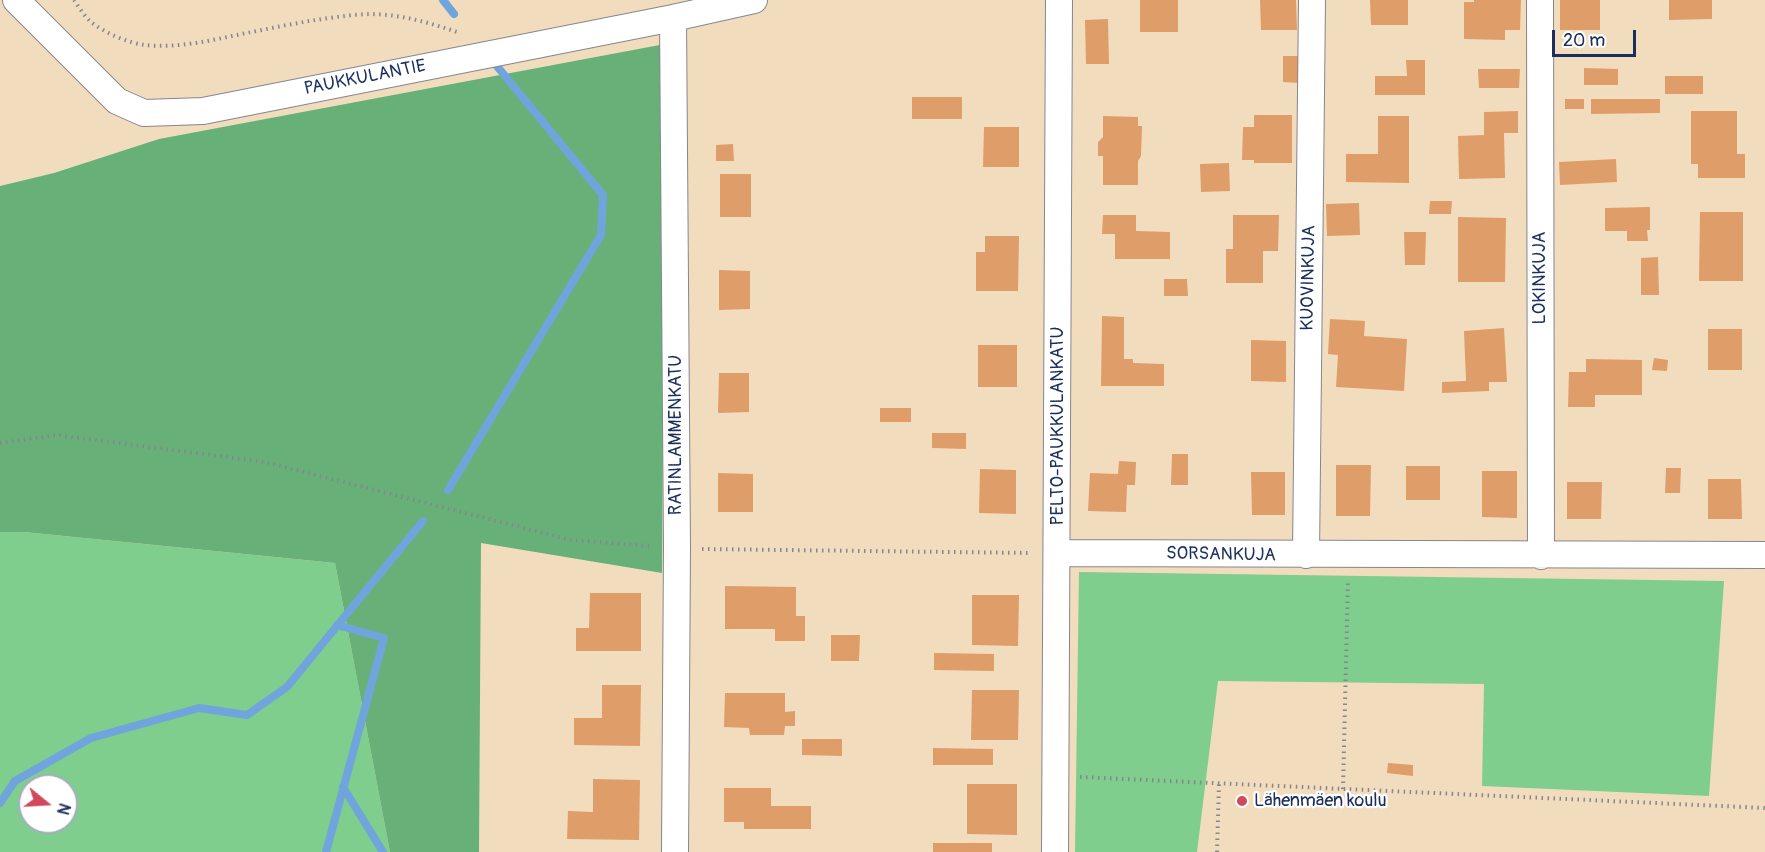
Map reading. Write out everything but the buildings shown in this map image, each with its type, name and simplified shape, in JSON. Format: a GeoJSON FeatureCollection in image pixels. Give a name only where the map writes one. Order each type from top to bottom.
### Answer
{"type":"FeatureCollection","features":[{"type":"Feature","properties":{"kind":"street","name":"PAUKKULANTIE"},"geometry":{"type":"LineString","coordinates":[[16,0],[117,101],[144,113],[203,111],[754,0]]}},
{"type":"Feature","properties":{"kind":"street","name":"PELTO-PAUKKULANKATU"},"geometry":{"type":"LineString","coordinates":[[1055,852],[1059,0]]}},
{"type":"Feature","properties":{"kind":"street","name":"KUOVINKUJA"},"geometry":{"type":"LineString","coordinates":[[1306,555],[1312,0]]}},
{"type":"Feature","properties":{"kind":"street","name":"LOKINKUJA"},"geometry":{"type":"LineString","coordinates":[[1540,0],[1541,556]]}},
{"type":"Feature","properties":{"kind":"street","name":"RATINLAMMENKATU"},"geometry":{"type":"LineString","coordinates":[[673,18],[677,549],[675,852]]}},
{"type":"Feature","properties":{"kind":"street","name":"SORSANKUJA"},"geometry":{"type":"LineString","coordinates":[[1057,553],[1349,556],[1765,555]]}},
{"type":"Feature","properties":{"kind":"path"},"geometry":{"type":"LineString","coordinates":[[74,0],[90,21],[117,37],[144,45],[206,41],[299,23],[355,15],[387,14],[429,23],[466,35],[500,51]]}},
{"type":"Feature","properties":{"kind":"path"},"geometry":{"type":"LineString","coordinates":[[0,443],[57,435],[265,462],[571,540],[677,549],[1057,553]]}},
{"type":"Feature","properties":{"kind":"path"},"geometry":{"type":"LineString","coordinates":[[1343,789],[1349,556]]}},
{"type":"Feature","properties":{"kind":"path"},"geometry":{"type":"LineString","coordinates":[[1056,776],[1765,808]]}},
{"type":"Feature","properties":{"kind":"path"},"geometry":{"type":"LineString","coordinates":[[1217,852],[1220,784]]}},
{"type":"Feature","properties":{"kind":"green space"},"geometry":{"type":"Polygon","coordinates":[[[665,44],[662,573],[481,543],[479,852],[390,852],[335,563],[24,532],[0,532],[0,186],[54,173],[159,139],[665,44]]]}},
{"type":"Feature","properties":{"kind":"green space"},"geometry":{"type":"Polygon","coordinates":[[[0,532],[24,532],[335,563],[390,852],[0,852],[0,532]]]}},
{"type":"Feature","properties":{"kind":"green space"},"geometry":{"type":"Polygon","coordinates":[[[1079,572],[1724,581],[1709,796],[1482,786],[1484,684],[1218,681],[1197,852],[1075,852],[1079,572]]]}},
{"type":"Feature","properties":{"kind":"waterway"},"geometry":{"type":"LineString","coordinates":[[443,0],[454,14]]}},
{"type":"Feature","properties":{"kind":"waterway"},"geometry":{"type":"LineString","coordinates":[[448,490],[601,235],[603,195],[496,65]]}},
{"type":"Feature","properties":{"kind":"waterway"},"geometry":{"type":"LineString","coordinates":[[0,803],[15,781],[91,738],[199,708],[247,715],[287,687],[423,521]]}},
{"type":"Feature","properties":{"kind":"waterway"},"geometry":{"type":"LineString","coordinates":[[326,852],[384,638],[337,625]]}},
{"type":"Feature","properties":{"kind":"waterway"},"geometry":{"type":"LineString","coordinates":[[343,787],[383,852]]}},
{"type":"Feature","properties":{"kind":"place","name":"Lähenmäen koulu"},"geometry":{"type":"Point","coordinates":[1242,801]}}]}
